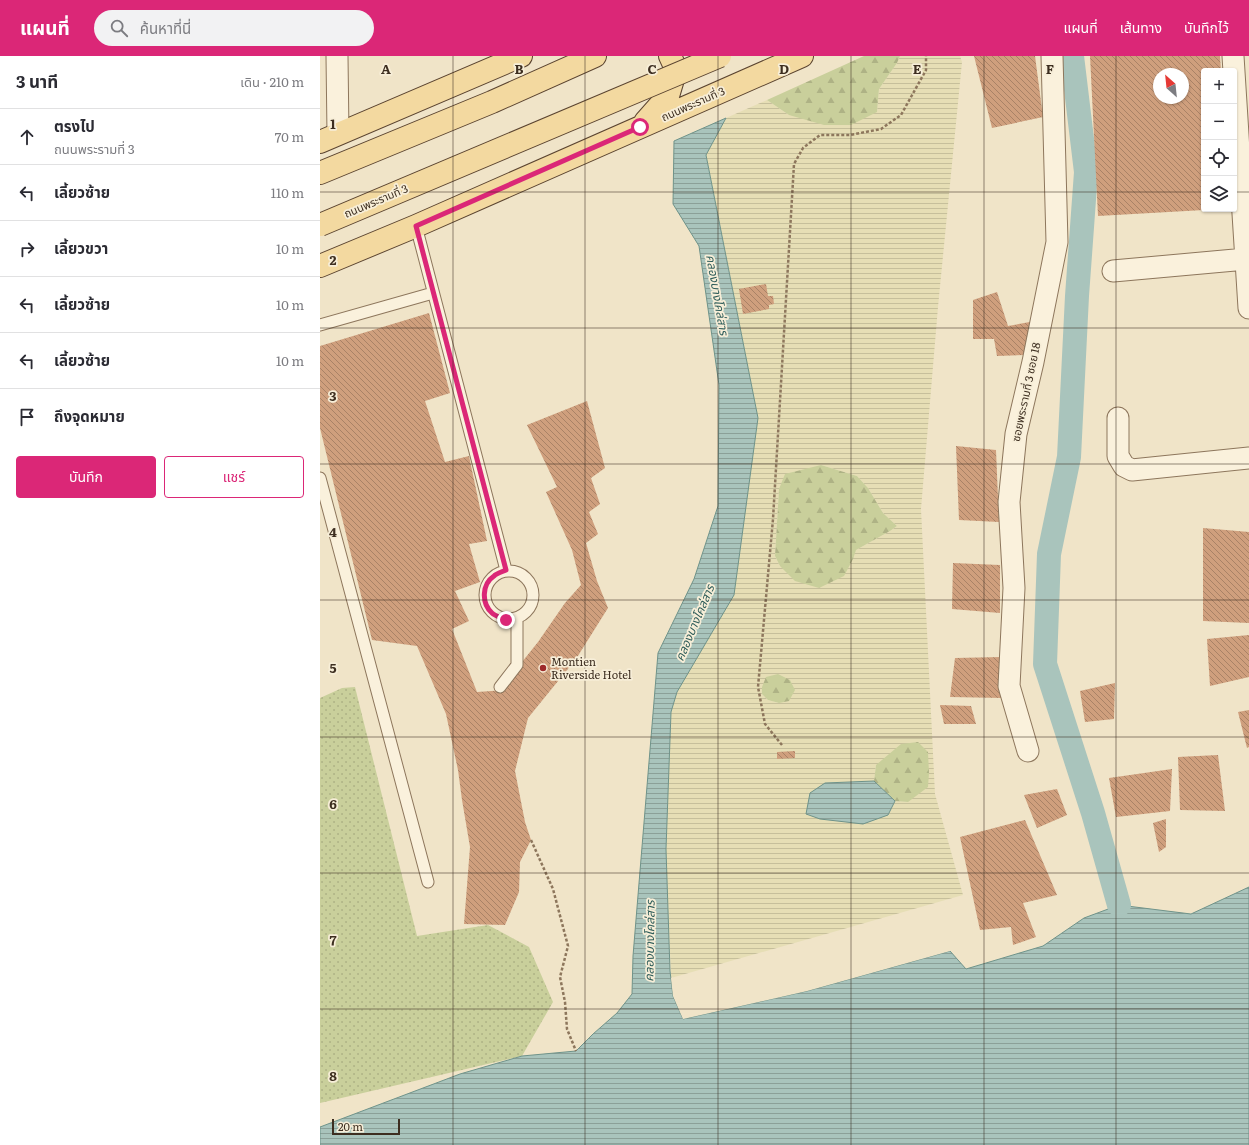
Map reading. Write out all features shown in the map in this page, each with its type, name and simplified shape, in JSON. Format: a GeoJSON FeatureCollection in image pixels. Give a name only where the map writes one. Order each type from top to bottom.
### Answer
{"type":"FeatureCollection","features":[{"type":"Feature","properties":{"kind":"main road"},"geometry":{"type":"LineString","coordinates":[[329,138],[521,56]]}},
{"type":"Feature","properties":{"kind":"main road"},"geometry":{"type":"LineString","coordinates":[[320,173],[492,102],[595,56]]}},
{"type":"Feature","properties":{"kind":"main road"},"geometry":{"type":"LineString","coordinates":[[640,127],[668,96],[676,69],[670,56]]}},
{"type":"Feature","properties":{"kind":"main road","name":"ถนนพระรามที่ 3"},"geometry":{"type":"LineString","coordinates":[[320,225],[720,56]]}},
{"type":"Feature","properties":{"kind":"main road","name":"ถนนพระรามที่ 3"},"geometry":{"type":"LineString","coordinates":[[320,266],[416,226],[640,127],[780,61],[802,56]]}},
{"type":"Feature","properties":{"kind":"street"},"geometry":{"type":"LineString","coordinates":[[329,138],[337,56]]}},
{"type":"Feature","properties":{"kind":"street","name":"ซอยพระรามที่ 3 ซอย 18"},"geometry":{"type":"LineString","coordinates":[[1028,751],[1009,686],[1014,588],[1009,502],[1016,434],[1033,362],[1057,242],[1052,56]]}},
{"type":"Feature","properties":{"kind":"street"},"geometry":{"type":"LineString","coordinates":[[1233,56],[1249,308]]}},
{"type":"Feature","properties":{"kind":"street"},"geometry":{"type":"LineString","coordinates":[[1113,271],[1246,259]]}},
{"type":"Feature","properties":{"kind":"street"},"geometry":{"type":"LineString","coordinates":[[1118,418],[1118,456],[1124,466],[1132,470],[1249,458]]}},
{"type":"Feature","properties":{"kind":"lane"},"geometry":{"type":"LineString","coordinates":[[416,226],[506,570]]}},
{"type":"Feature","properties":{"kind":"lane"},"geometry":{"type":"LineString","coordinates":[[320,324],[434,292]]}},
{"type":"Feature","properties":{"kind":"lane"},"geometry":{"type":"LineString","coordinates":[[320,478],[428,882]]}},
{"type":"Feature","properties":{"kind":"lane"},"geometry":{"type":"LineString","coordinates":[[506,570],[520,573],[532,584],[534,596],[531,607],[524,615],[513,620],[506,620],[492,614],[486,605],[484,594],[486,585],[494,576],[506,570]]}},
{"type":"Feature","properties":{"kind":"lane"},"geometry":{"type":"LineString","coordinates":[[500,687],[517,665],[517,618]]}},
{"type":"Feature","properties":{"kind":"path"},"geometry":{"type":"LineString","coordinates":[[782,745],[765,724],[758,687],[773,519],[794,164],[803,148],[820,135],[850,135],[881,129],[901,114],[926,70],[926,56]]}},
{"type":"Feature","properties":{"kind":"path"},"geometry":{"type":"LineString","coordinates":[[531,840],[553,889],[568,946],[560,977],[565,1002],[567,1029],[576,1051]]}},
{"type":"Feature","properties":{"kind":"shaded area"},"geometry":{"type":"Polygon","coordinates":[[[900,56],[960,56],[962,62],[938,307],[921,509],[935,794],[963,895],[671,978],[666,849],[671,712],[758,418],[706,155],[726,118],[767,100],[789,115],[877,112],[879,89],[897,63],[900,56]],[[821,465],[779,489],[775,556],[780,566],[856,550],[897,526],[883,513],[868,488],[857,476],[821,465]],[[762,687],[762,694],[768,700],[779,703],[762,687]],[[876,765],[874,781],[825,783],[888,815],[895,801],[908,802],[876,765]]]}},
{"type":"Feature","properties":{"kind":"green space"},"geometry":{"type":"Polygon","coordinates":[[[864,56],[900,56],[897,63],[879,89],[877,112],[851,125],[824,125],[789,115],[767,100],[864,56]]]}},
{"type":"Feature","properties":{"kind":"green space"},"geometry":{"type":"Polygon","coordinates":[[[821,465],[857,476],[868,488],[883,513],[897,526],[856,550],[844,576],[819,588],[795,581],[780,566],[775,556],[779,489],[785,474],[821,465]]]}},
{"type":"Feature","properties":{"kind":"green space"},"geometry":{"type":"Polygon","coordinates":[[[778,674],[790,680],[795,690],[789,701],[779,703],[768,700],[762,694],[762,687],[766,677],[778,674]]]}},
{"type":"Feature","properties":{"kind":"green space"},"geometry":{"type":"Polygon","coordinates":[[[355,687],[417,936],[488,925],[529,947],[553,1002],[522,1056],[320,1103],[320,698],[342,688],[355,687]]]}},
{"type":"Feature","properties":{"kind":"green space"},"geometry":{"type":"Polygon","coordinates":[[[918,742],[928,752],[928,787],[908,802],[895,801],[874,781],[876,765],[901,744],[918,742]]]}},
{"type":"Feature","properties":{"kind":"water","name":"คลองบางโคล่สาร"},"geometry":{"type":"Polygon","coordinates":[[[726,118],[706,155],[758,418],[734,595],[677,692],[671,712],[666,849],[670,971],[673,996],[683,1019],[807,991],[950,951],[966,969],[1043,946],[1084,918],[1119,905],[1191,914],[1249,887],[1249,1145],[320,1145],[320,1127],[460,1074],[522,1056],[576,1051],[617,1013],[632,994],[633,956],[658,653],[694,579],[718,506],[719,385],[699,246],[673,204],[674,141],[726,118]]]}},
{"type":"Feature","properties":{"kind":"water"},"geometry":{"type":"Polygon","coordinates":[[[874,781],[895,801],[888,815],[863,824],[820,819],[806,814],[810,793],[825,783],[874,781]]]}},
{"type":"Feature","properties":{"kind":"pier"},"geometry":{"type":"Polygon","coordinates":[[[950,949],[950,951],[807,991],[683,1019],[673,996],[671,978],[673,977],[675,995],[685,1017],[806,989],[950,949]]]}},
{"type":"Feature","properties":{"kind":"building"},"geometry":{"type":"Polygon","coordinates":[[[974,56],[1035,56],[1043,117],[992,128],[974,56]]]}},
{"type":"Feature","properties":{"kind":"building"},"geometry":{"type":"Polygon","coordinates":[[[1090,56],[1220,56],[1221,68],[1201,68],[1201,210],[1098,216],[1090,56]]]}},
{"type":"Feature","properties":{"kind":"building"},"geometry":{"type":"Polygon","coordinates":[[[766,284],[768,296],[773,296],[774,304],[769,305],[769,309],[743,314],[739,289],[766,284]]]}},
{"type":"Feature","properties":{"kind":"building"},"geometry":{"type":"Polygon","coordinates":[[[997,292],[1008,326],[1035,321],[1025,355],[997,356],[994,339],[973,339],[973,300],[997,292]]]}},
{"type":"Feature","properties":{"kind":"building"},"geometry":{"type":"Polygon","coordinates":[[[429,313],[450,393],[425,401],[445,462],[469,456],[487,541],[469,544],[480,582],[455,591],[469,621],[452,629],[477,692],[506,690],[510,677],[538,642],[565,603],[581,585],[572,550],[546,492],[557,487],[527,425],[587,401],[605,468],[591,478],[600,504],[589,512],[598,534],[586,543],[597,581],[608,608],[576,659],[528,718],[515,771],[525,822],[531,840],[520,862],[519,892],[505,925],[464,924],[470,847],[458,770],[446,714],[417,646],[372,640],[320,428],[320,346],[429,313]]]}},
{"type":"Feature","properties":{"kind":"building"},"geometry":{"type":"Polygon","coordinates":[[[956,446],[996,450],[999,522],[959,520],[956,446]]]}},
{"type":"Feature","properties":{"kind":"building"},"geometry":{"type":"Polygon","coordinates":[[[1203,528],[1249,532],[1249,623],[1203,621],[1203,528]]]}},
{"type":"Feature","properties":{"kind":"building"},"geometry":{"type":"Polygon","coordinates":[[[953,563],[1000,565],[1000,613],[952,609],[953,563]]]}},
{"type":"Feature","properties":{"kind":"building"},"geometry":{"type":"Polygon","coordinates":[[[1249,635],[1249,677],[1210,686],[1207,639],[1249,635]]]}},
{"type":"Feature","properties":{"kind":"building"},"geometry":{"type":"Polygon","coordinates":[[[1001,657],[1002,698],[950,697],[955,658],[1001,657]]]}},
{"type":"Feature","properties":{"kind":"building"},"geometry":{"type":"Polygon","coordinates":[[[1115,683],[1114,719],[1085,722],[1080,691],[1115,683]]]}},
{"type":"Feature","properties":{"kind":"building"},"geometry":{"type":"Polygon","coordinates":[[[940,705],[971,706],[976,724],[944,724],[940,705]]]}},
{"type":"Feature","properties":{"kind":"building"},"geometry":{"type":"Polygon","coordinates":[[[1249,710],[1249,747],[1247,748],[1238,712],[1249,710]]]}},
{"type":"Feature","properties":{"kind":"building"},"geometry":{"type":"Polygon","coordinates":[[[795,751],[795,758],[777,759],[777,752],[795,751]]]}},
{"type":"Feature","properties":{"kind":"building"},"geometry":{"type":"Polygon","coordinates":[[[1218,755],[1225,811],[1180,810],[1178,757],[1218,755]]]}},
{"type":"Feature","properties":{"kind":"building"},"geometry":{"type":"Polygon","coordinates":[[[1172,769],[1170,811],[1116,817],[1109,778],[1172,769]]]}},
{"type":"Feature","properties":{"kind":"building"},"geometry":{"type":"Polygon","coordinates":[[[1057,789],[1067,815],[1037,828],[1024,795],[1057,789]]]}},
{"type":"Feature","properties":{"kind":"building"},"geometry":{"type":"Polygon","coordinates":[[[1166,819],[1166,847],[1159,852],[1153,823],[1166,819]]]}},
{"type":"Feature","properties":{"kind":"building"},"geometry":{"type":"Polygon","coordinates":[[[1025,820],[1057,895],[1023,903],[1036,937],[1013,945],[1011,927],[980,930],[960,837],[1025,820]]]}},
{"type":"Feature","properties":{"kind":"waterway"},"geometry":{"type":"LineString","coordinates":[[1072,56],[1086,172],[1077,296],[1069,457],[1049,554],[1045,664],[1093,813],[1119,905]]}},
{"type":"Feature","properties":{"kind":"place","name":"Montien Riverside Hotel"},"geometry":{"type":"Point","coordinates":[543,668]}},
{"type":"Feature","properties":{"kind":"route"},"geometry":{"type":"LineString","coordinates":[[506,620],[492,614],[486,605],[484,594],[486,585],[494,576],[506,570],[416,226],[640,127]]}}]}
